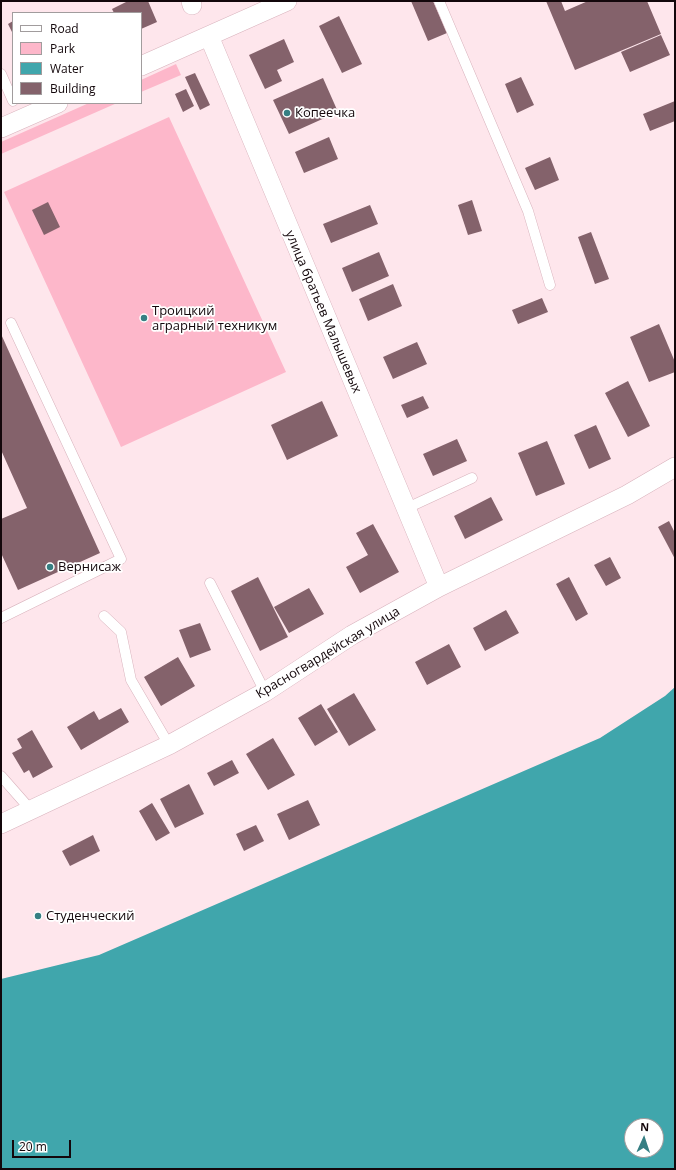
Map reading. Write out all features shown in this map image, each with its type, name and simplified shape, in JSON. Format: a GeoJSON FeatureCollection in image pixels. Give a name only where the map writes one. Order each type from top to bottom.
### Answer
{"type":"FeatureCollection","features":[{"type":"Feature","properties":{"kind":"street"},"geometry":{"type":"LineString","coordinates":[[142,66],[287,1]]}},
{"type":"Feature","properties":{"kind":"street","name":"улица братьев Малышевых"},"geometry":{"type":"LineString","coordinates":[[209,36],[405,509],[439,587]]}},
{"type":"Feature","properties":{"kind":"street"},"geometry":{"type":"LineString","coordinates":[[1,128],[16,108],[50,104]]}},
{"type":"Feature","properties":{"kind":"street","name":"Красногвардейская улица"},"geometry":{"type":"LineString","coordinates":[[1,824],[30,809],[169,745],[265,692],[352,635],[439,587],[627,494],[675,467]]}},
{"type":"Feature","properties":{"kind":"lane"},"geometry":{"type":"LineString","coordinates":[[438,1],[528,211],[550,285]]}},
{"type":"Feature","properties":{"kind":"lane"},"geometry":{"type":"LineString","coordinates":[[1,74],[12,99]]}},
{"type":"Feature","properties":{"kind":"lane"},"geometry":{"type":"LineString","coordinates":[[2,616],[121,559],[11,323]]}},
{"type":"Feature","properties":{"kind":"lane"},"geometry":{"type":"LineString","coordinates":[[405,509],[472,478]]}},
{"type":"Feature","properties":{"kind":"lane"},"geometry":{"type":"LineString","coordinates":[[210,583],[265,692]]}},
{"type":"Feature","properties":{"kind":"lane"},"geometry":{"type":"LineString","coordinates":[[104,616],[121,632],[131,680],[169,745]]}},
{"type":"Feature","properties":{"kind":"lane"},"geometry":{"type":"LineString","coordinates":[[1,776],[30,809]]}},
{"type":"Feature","properties":{"kind":"green space"},"geometry":{"type":"Polygon","coordinates":[[[176,64],[181,75],[142,92],[142,80],[176,64]]]}},
{"type":"Feature","properties":{"kind":"green space"},"geometry":{"type":"Polygon","coordinates":[[[87,104],[115,104],[1,154],[1,142],[87,104]]]}},
{"type":"Feature","properties":{"kind":"green space"},"geometry":{"type":"Polygon","coordinates":[[[169,117],[286,372],[121,447],[4,192],[169,117]]]}},
{"type":"Feature","properties":{"kind":"water"},"geometry":{"type":"Polygon","coordinates":[[[675,687],[675,1169],[1,1169],[1,979],[99,955],[600,738],[665,696],[675,687]]]}},
{"type":"Feature","properties":{"kind":"building"},"geometry":{"type":"Polygon","coordinates":[[[128,1],[148,1],[157,22],[142,29],[142,12],[114,12],[112,9],[128,1]]]}},
{"type":"Feature","properties":{"kind":"building"},"geometry":{"type":"Polygon","coordinates":[[[411,1],[433,1],[447,33],[428,41],[411,1]]]}},
{"type":"Feature","properties":{"kind":"building"},"geometry":{"type":"Polygon","coordinates":[[[546,1],[561,1],[565,11],[588,1],[647,1],[661,34],[575,70],[546,1]]]}},
{"type":"Feature","properties":{"kind":"building"},"geometry":{"type":"Polygon","coordinates":[[[339,16],[362,64],[342,73],[319,26],[339,16]]]}},
{"type":"Feature","properties":{"kind":"building"},"geometry":{"type":"Polygon","coordinates":[[[12,22],[12,32],[8,24],[12,22]]]}},
{"type":"Feature","properties":{"kind":"building"},"geometry":{"type":"Polygon","coordinates":[[[661,35],[670,55],[630,72],[621,52],[661,35]]]}},
{"type":"Feature","properties":{"kind":"building"},"geometry":{"type":"Polygon","coordinates":[[[284,39],[294,62],[277,70],[282,81],[265,89],[249,55],[284,39]]]}},
{"type":"Feature","properties":{"kind":"building"},"geometry":{"type":"Polygon","coordinates":[[[195,73],[210,105],[200,110],[185,77],[195,73]]]}},
{"type":"Feature","properties":{"kind":"building"},"geometry":{"type":"Polygon","coordinates":[[[521,77],[534,105],[517,113],[505,84],[521,77]]]}},
{"type":"Feature","properties":{"kind":"building"},"geometry":{"type":"Polygon","coordinates":[[[323,78],[338,112],[289,134],[273,100],[323,78]]]}},
{"type":"Feature","properties":{"kind":"building"},"geometry":{"type":"Polygon","coordinates":[[[186,89],[194,106],[183,112],[175,94],[186,89]]]}},
{"type":"Feature","properties":{"kind":"building"},"geometry":{"type":"Polygon","coordinates":[[[675,101],[675,121],[650,131],[643,114],[675,101]]]}},
{"type":"Feature","properties":{"kind":"building"},"geometry":{"type":"Polygon","coordinates":[[[329,137],[338,159],[304,173],[295,152],[329,137]]]}},
{"type":"Feature","properties":{"kind":"building"},"geometry":{"type":"Polygon","coordinates":[[[550,157],[559,180],[535,190],[525,168],[550,157]]]}},
{"type":"Feature","properties":{"kind":"building"},"geometry":{"type":"Polygon","coordinates":[[[472,200],[482,231],[468,235],[458,205],[472,200]]]}},
{"type":"Feature","properties":{"kind":"building"},"geometry":{"type":"Polygon","coordinates":[[[48,202],[60,227],[44,235],[32,210],[48,202]]]}},
{"type":"Feature","properties":{"kind":"building"},"geometry":{"type":"Polygon","coordinates":[[[370,205],[378,224],[331,243],[323,224],[370,205]]]}},
{"type":"Feature","properties":{"kind":"building"},"geometry":{"type":"Polygon","coordinates":[[[591,232],[609,279],[595,284],[578,237],[591,232]]]}},
{"type":"Feature","properties":{"kind":"building"},"geometry":{"type":"Polygon","coordinates":[[[379,252],[389,276],[352,292],[342,268],[379,252]]]}},
{"type":"Feature","properties":{"kind":"building"},"geometry":{"type":"Polygon","coordinates":[[[393,284],[402,306],[368,321],[359,299],[393,284]]]}},
{"type":"Feature","properties":{"kind":"building"},"geometry":{"type":"Polygon","coordinates":[[[542,298],[548,312],[518,324],[512,310],[542,298]]]}},
{"type":"Feature","properties":{"kind":"building"},"geometry":{"type":"Polygon","coordinates":[[[659,324],[675,362],[675,372],[649,382],[630,337],[659,324]]]}},
{"type":"Feature","properties":{"kind":"building"},"geometry":{"type":"Polygon","coordinates":[[[1,334],[100,553],[18,590],[1,553],[1,519],[27,508],[1,450],[1,334]]]}},
{"type":"Feature","properties":{"kind":"building"},"geometry":{"type":"Polygon","coordinates":[[[417,342],[427,364],[393,379],[383,357],[417,342]]]}},
{"type":"Feature","properties":{"kind":"building"},"geometry":{"type":"Polygon","coordinates":[[[628,381],[650,426],[628,437],[605,393],[628,381]]]}},
{"type":"Feature","properties":{"kind":"building"},"geometry":{"type":"Polygon","coordinates":[[[423,396],[429,408],[407,418],[401,405],[423,396]]]}},
{"type":"Feature","properties":{"kind":"building"},"geometry":{"type":"Polygon","coordinates":[[[322,401],[338,436],[287,460],[271,425],[322,401]]]}},
{"type":"Feature","properties":{"kind":"building"},"geometry":{"type":"Polygon","coordinates":[[[596,425],[611,459],[589,469],[574,435],[596,425]]]}},
{"type":"Feature","properties":{"kind":"building"},"geometry":{"type":"Polygon","coordinates":[[[457,439],[467,461],[433,476],[423,454],[457,439]]]}},
{"type":"Feature","properties":{"kind":"building"},"geometry":{"type":"Polygon","coordinates":[[[547,441],[565,484],[536,496],[518,453],[547,441]]]}},
{"type":"Feature","properties":{"kind":"building"},"geometry":{"type":"Polygon","coordinates":[[[491,497],[503,520],[465,539],[454,516],[491,497]]]}},
{"type":"Feature","properties":{"kind":"building"},"geometry":{"type":"Polygon","coordinates":[[[669,521],[675,533],[675,559],[658,527],[669,521]]]}},
{"type":"Feature","properties":{"kind":"building"},"geometry":{"type":"Polygon","coordinates":[[[373,524],[399,572],[360,593],[346,567],[368,555],[356,533],[373,524]]]}},
{"type":"Feature","properties":{"kind":"building"},"geometry":{"type":"Polygon","coordinates":[[[610,557],[621,578],[606,586],[594,565],[610,557]]]}},
{"type":"Feature","properties":{"kind":"building"},"geometry":{"type":"Polygon","coordinates":[[[258,577],[288,637],[260,651],[231,591],[258,577]]]}},
{"type":"Feature","properties":{"kind":"building"},"geometry":{"type":"Polygon","coordinates":[[[569,577],[588,614],[576,621],[556,584],[569,577]]]}},
{"type":"Feature","properties":{"kind":"building"},"geometry":{"type":"Polygon","coordinates":[[[309,588],[324,614],[289,633],[274,607],[309,588]]]}},
{"type":"Feature","properties":{"kind":"building"},"geometry":{"type":"Polygon","coordinates":[[[506,610],[519,633],[485,651],[473,628],[506,610]]]}},
{"type":"Feature","properties":{"kind":"building"},"geometry":{"type":"Polygon","coordinates":[[[200,623],[211,650],[190,658],[179,630],[200,623]]]}},
{"type":"Feature","properties":{"kind":"building"},"geometry":{"type":"Polygon","coordinates":[[[449,644],[461,667],[427,685],[415,662],[449,644]]]}},
{"type":"Feature","properties":{"kind":"building"},"geometry":{"type":"Polygon","coordinates":[[[178,657],[195,686],[161,706],[144,677],[178,657]]]}},
{"type":"Feature","properties":{"kind":"building"},"geometry":{"type":"Polygon","coordinates":[[[354,693],[376,730],[349,746],[327,709],[354,693]]]}},
{"type":"Feature","properties":{"kind":"building"},"geometry":{"type":"Polygon","coordinates":[[[321,704],[338,732],[315,746],[298,718],[321,704]]]}},
{"type":"Feature","properties":{"kind":"building"},"geometry":{"type":"Polygon","coordinates":[[[121,708],[129,722],[81,750],[67,727],[94,711],[99,720],[121,708]]]}},
{"type":"Feature","properties":{"kind":"building"},"geometry":{"type":"Polygon","coordinates":[[[32,730],[53,767],[33,778],[29,770],[24,773],[12,753],[22,748],[17,739],[32,730]]]}},
{"type":"Feature","properties":{"kind":"building"},"geometry":{"type":"Polygon","coordinates":[[[273,738],[295,775],[268,790],[246,754],[273,738]]]}},
{"type":"Feature","properties":{"kind":"building"},"geometry":{"type":"Polygon","coordinates":[[[232,760],[239,773],[214,786],[207,773],[232,760]]]}},
{"type":"Feature","properties":{"kind":"building"},"geometry":{"type":"Polygon","coordinates":[[[189,784],[204,814],[175,828],[160,799],[189,784]]]}},
{"type":"Feature","properties":{"kind":"building"},"geometry":{"type":"Polygon","coordinates":[[[308,800],[320,825],[289,840],[277,814],[308,800]]]}},
{"type":"Feature","properties":{"kind":"building"},"geometry":{"type":"Polygon","coordinates":[[[152,803],[170,833],[156,841],[139,811],[152,803]]]}},
{"type":"Feature","properties":{"kind":"building"},"geometry":{"type":"Polygon","coordinates":[[[256,825],[264,841],[244,851],[236,834],[256,825]]]}},
{"type":"Feature","properties":{"kind":"building"},"geometry":{"type":"Polygon","coordinates":[[[93,835],[100,851],[70,866],[62,851],[93,835]]]}},
{"type":"Feature","properties":{"kind":"place","name":"Копеечка"},"geometry":{"type":"Point","coordinates":[287,113]}},
{"type":"Feature","properties":{"kind":"place","name":"Троицкий аграрный техникум"},"geometry":{"type":"Point","coordinates":[144,318]}},
{"type":"Feature","properties":{"kind":"place","name":"Вернисаж"},"geometry":{"type":"Point","coordinates":[50,567]}},
{"type":"Feature","properties":{"kind":"place","name":"Студенческий"},"geometry":{"type":"Point","coordinates":[38,916]}}]}
